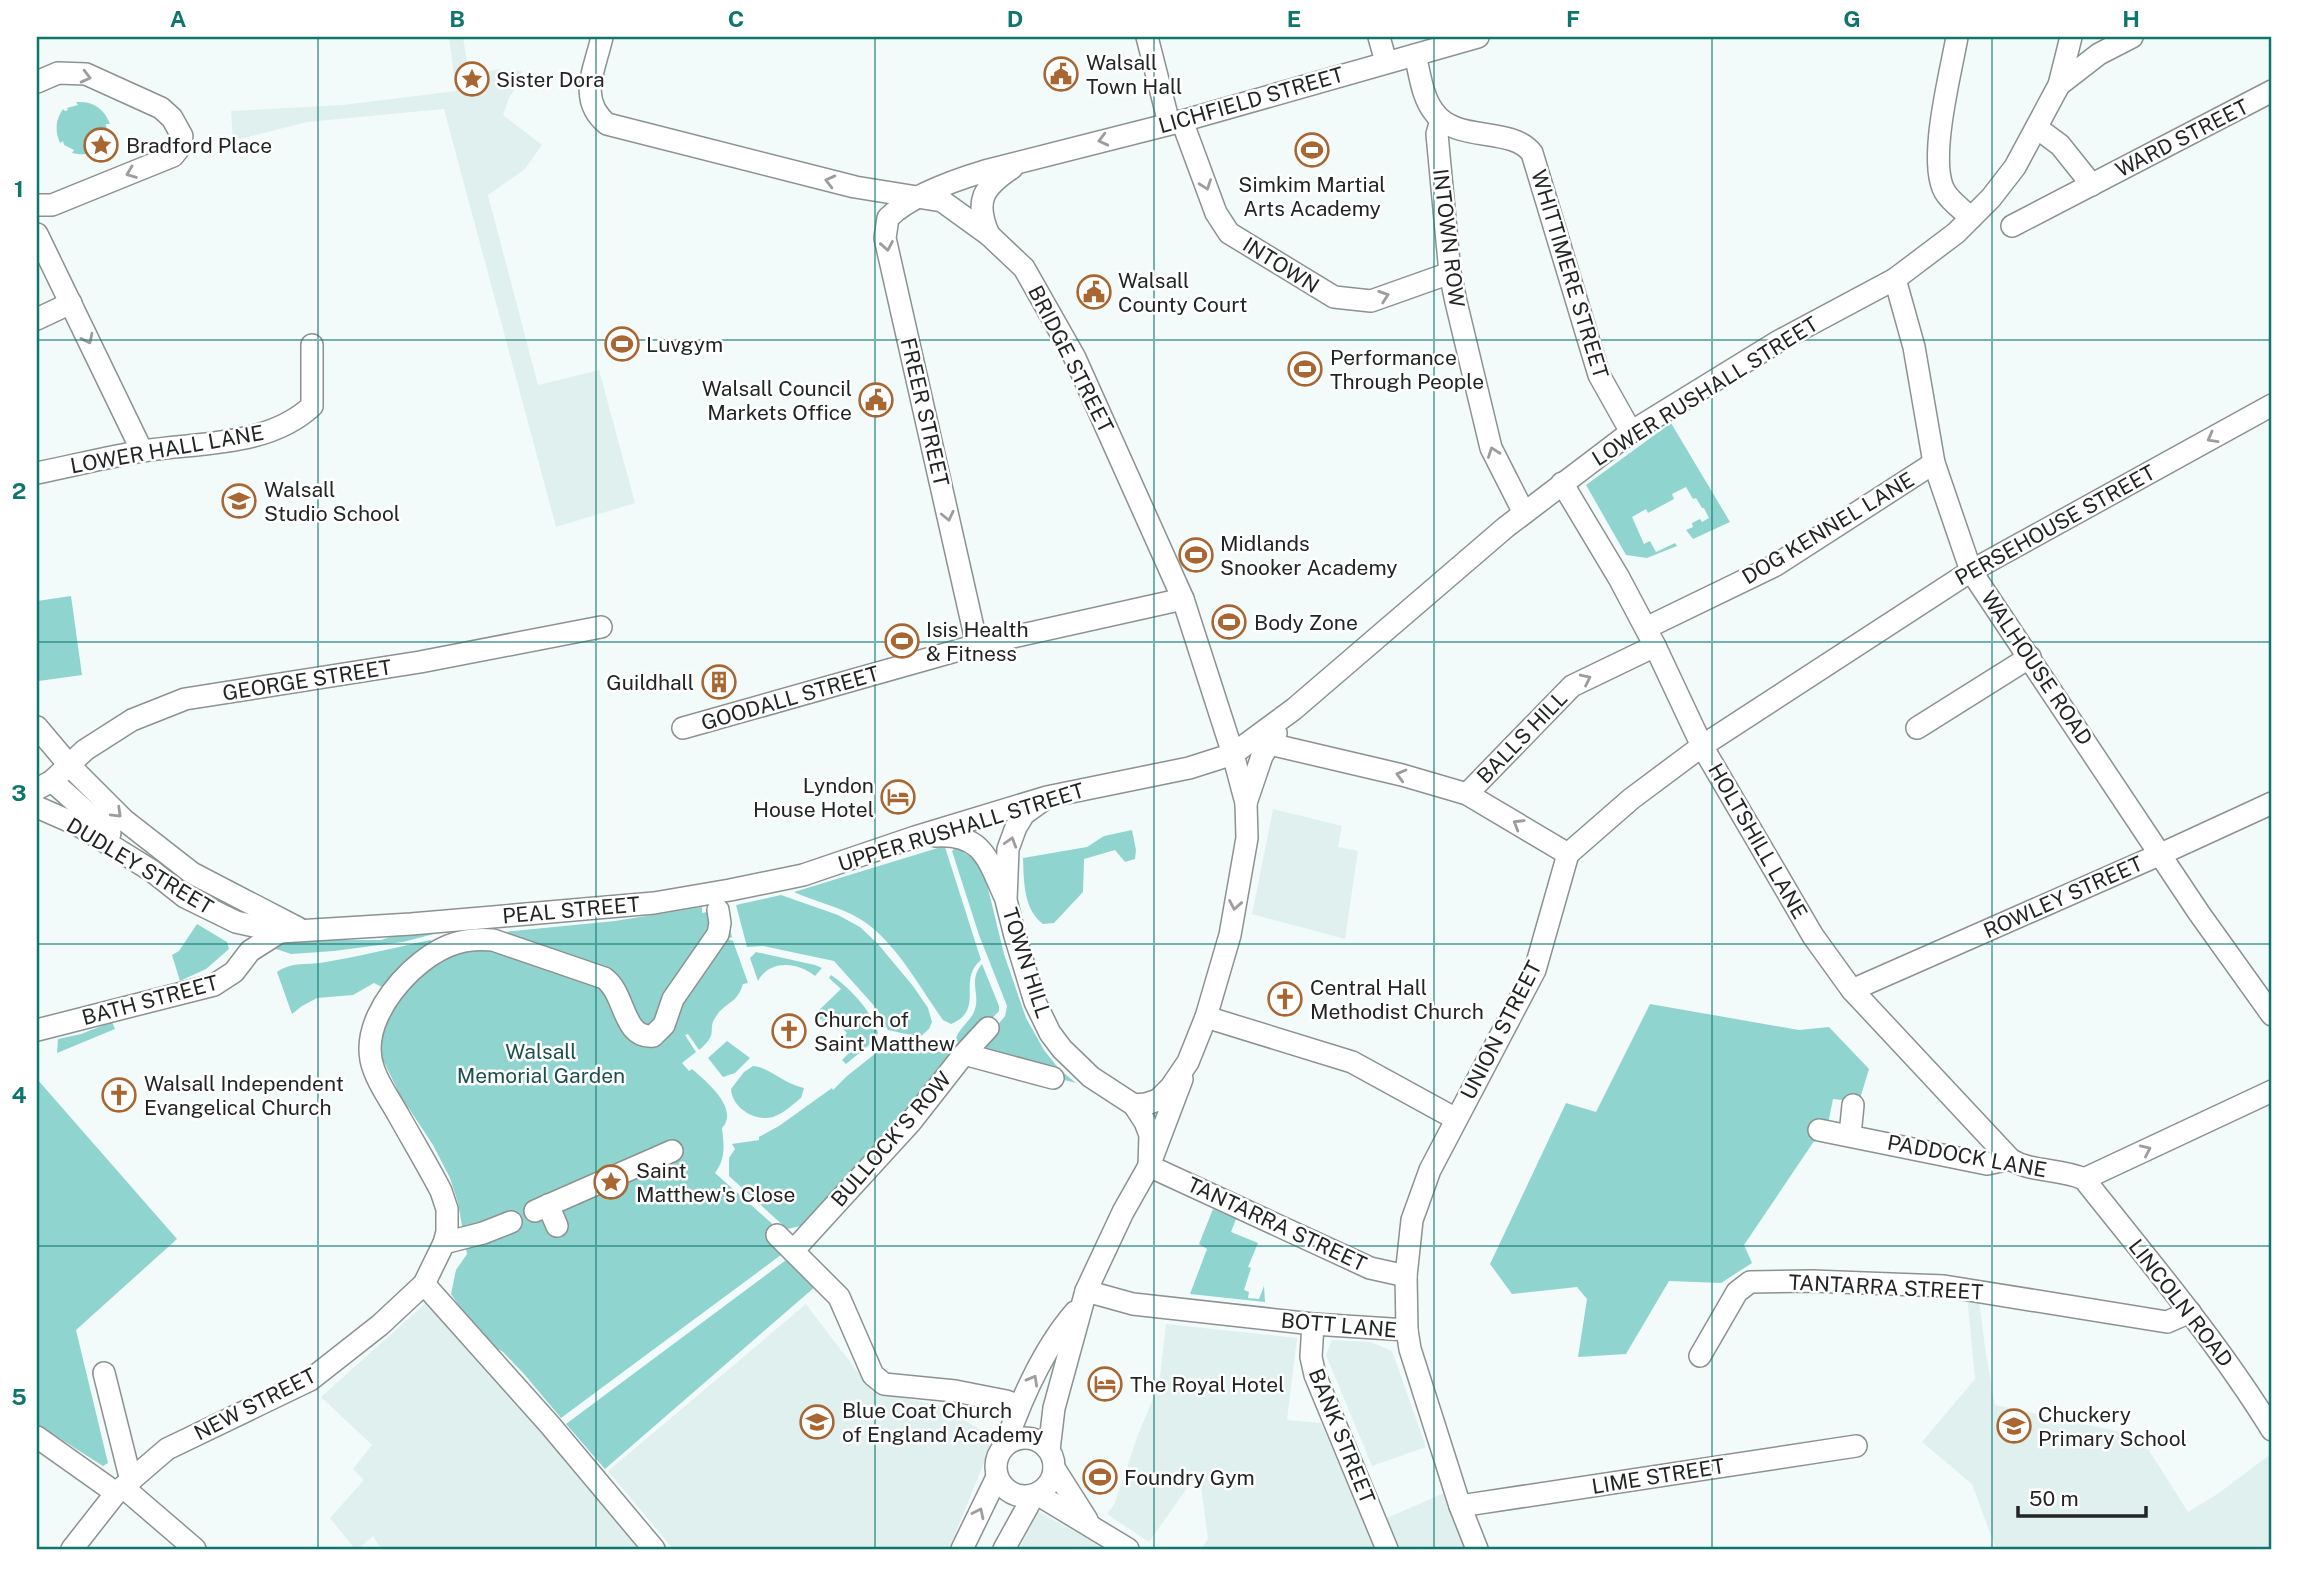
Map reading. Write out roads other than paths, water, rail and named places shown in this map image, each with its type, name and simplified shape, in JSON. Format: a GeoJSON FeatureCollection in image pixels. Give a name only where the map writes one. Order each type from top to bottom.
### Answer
{"type":"FeatureCollection","features":[{"type":"Feature","properties":{"kind":"street","name":"BRIDGE STREET"},"geometry":{"type":"LineString","coordinates":[[602,37],[590,80],[589,98],[595,115],[607,124],[855,187],[942,201],[989,235],[1024,268],[1075,358],[1183,600],[1233,754],[1246,803]]}},
{"type":"Feature","properties":{"kind":"street","name":"INTOWN"},"geometry":{"type":"LineString","coordinates":[[1147,37],[1176,122],[1216,213],[1229,233],[1334,297],[1371,301],[1450,273]]}},
{"type":"Feature","properties":{"kind":"street"},"geometry":{"type":"LineString","coordinates":[[1379,37],[1386,62]]}},
{"type":"Feature","properties":{"kind":"street","name":"LICHFIELD STREET"},"geometry":{"type":"LineString","coordinates":[[921,197],[958,179],[1023,160],[1176,122],[1478,37]]}},
{"type":"Feature","properties":{"kind":"street"},"geometry":{"type":"LineString","coordinates":[[1957,37],[1940,136],[1939,179],[1945,194],[1971,218]]}},
{"type":"Feature","properties":{"kind":"street"},"geometry":{"type":"LineString","coordinates":[[2059,85],[2064,37]]}},
{"type":"Feature","properties":{"kind":"street","name":"LOWER RUSHALL STREET"},"geometry":{"type":"LineString","coordinates":[[1233,754],[1294,709],[1524,513],[1631,432],[1779,341],[1895,279],[1956,233],[1991,198],[2015,167],[2059,85],[2071,37]]}},
{"type":"Feature","properties":{"kind":"street","name":"LOWER RUSHALL STREET"},"geometry":{"type":"LineString","coordinates":[[2059,85],[2081,65],[2099,37]]}},
{"type":"Feature","properties":{"kind":"street","name":"LOWER RUSHALL STREET"},"geometry":{"type":"LineString","coordinates":[[2059,85],[2099,54],[2132,37]]}},
{"type":"Feature","properties":{"kind":"street"},"geometry":{"type":"LineString","coordinates":[[1415,55],[1427,100],[1441,120]]}},
{"type":"Feature","properties":{"kind":"street"},"geometry":{"type":"LineString","coordinates":[[37,82],[58,73],[86,74],[161,108],[172,118],[182,136],[180,147],[173,156],[52,205],[37,205]]}},
{"type":"Feature","properties":{"kind":"street","name":"WARD STREET"},"geometry":{"type":"LineString","coordinates":[[2012,226],[2272,91]]}},
{"type":"Feature","properties":{"kind":"street","name":"INTOWN ROW"},"geometry":{"type":"LineString","coordinates":[[1441,120],[1437,134],[1450,273],[1491,448],[1524,513]]}},
{"type":"Feature","properties":{"kind":"street","name":"WHITTIMERE STREET"},"geometry":{"type":"LineString","coordinates":[[1441,120],[1464,131],[1516,141],[1527,146],[1532,153],[1599,375],[1631,432]]}},
{"type":"Feature","properties":{"kind":"street","name":"WARD STREET"},"geometry":{"type":"LineString","coordinates":[[2037,128],[2060,145],[2092,185]]}},
{"type":"Feature","properties":{"kind":"street","name":"LICHFIELD STREET"},"geometry":{"type":"LineString","coordinates":[[989,235],[982,218],[983,194],[990,184],[1023,160]]}},
{"type":"Feature","properties":{"kind":"street","name":"FREER STREET"},"geometry":{"type":"LineString","coordinates":[[921,197],[890,216],[886,224],[885,238],[977,645]]}},
{"type":"Feature","properties":{"kind":"street"},"geometry":{"type":"LineString","coordinates":[[37,234],[142,451]]}},
{"type":"Feature","properties":{"kind":"street","name":"WALHOUSE ROAD"},"geometry":{"type":"LineString","coordinates":[[1895,279],[1914,347],[1934,463],[1971,570],[2272,1015]]}},
{"type":"Feature","properties":{"kind":"street"},"geometry":{"type":"LineString","coordinates":[[37,319],[71,303]]}},
{"type":"Feature","properties":{"kind":"street","name":"LOWER HALL LANE"},"geometry":{"type":"LineString","coordinates":[[37,473],[142,451],[233,440],[279,429],[299,418],[312,406],[312,345]]}},
{"type":"Feature","properties":{"kind":"street","name":"PERSEHOUSE STREET"},"geometry":{"type":"LineString","coordinates":[[1702,746],[1971,570],[2272,405]]}},
{"type":"Feature","properties":{"kind":"street","name":"DOG KENNEL LANE"},"geometry":{"type":"LineString","coordinates":[[1650,637],[1776,565],[1934,463]]}},
{"type":"Feature","properties":{"kind":"street","name":"HOLTSHILL LANE"},"geometry":{"type":"LineString","coordinates":[[1562,483],[1607,555],[1702,746],[1813,936],[1852,990],[2010,1159]]}},
{"type":"Feature","properties":{"kind":"street","name":"GOODALL STREET"},"geometry":{"type":"LineString","coordinates":[[683,728],[977,645],[1183,600]]}},
{"type":"Feature","properties":{"kind":"street","name":"GEORGE STREET"},"geometry":{"type":"LineString","coordinates":[[44,785],[85,750],[132,720],[185,699],[420,663],[601,627]]}},
{"type":"Feature","properties":{"kind":"street","name":"BALLS HILL"},"geometry":{"type":"LineString","coordinates":[[1467,794],[1572,686],[1650,637]]}},
{"type":"Feature","properties":{"kind":"street"},"geometry":{"type":"LineString","coordinates":[[1922,716],[2030,657]]}},
{"type":"Feature","properties":{"kind":"street","name":"LOWER RUSHALL STREET"},"geometry":{"type":"LineString","coordinates":[[1246,803],[1269,742],[1294,709]]}},
{"type":"Feature","properties":{"kind":"street"},"geometry":{"type":"LineString","coordinates":[[37,727],[69,765],[124,820],[192,873],[302,930]]}},
{"type":"Feature","properties":{"kind":"street"},"geometry":{"type":"LineString","coordinates":[[1269,742],[1467,794],[1568,854],[1631,799],[1702,746]]}},
{"type":"Feature","properties":{"kind":"street","name":"UPPER RUSHALL STREET"},"geometry":{"type":"LineString","coordinates":[[730,890],[803,875],[1047,797],[1189,768],[1233,754]]}},
{"type":"Feature","properties":{"kind":"street"},"geometry":{"type":"LineString","coordinates":[[44,785],[152,871]]}},
{"type":"Feature","properties":{"kind":"street","name":"TOWN HILL"},"geometry":{"type":"LineString","coordinates":[[1047,797],[1024,814],[1011,840],[1008,849],[1006,900],[1035,1002],[1050,1033],[1062,1049],[1091,1077],[1134,1105]]}},
{"type":"Feature","properties":{"kind":"street"},"geometry":{"type":"LineString","coordinates":[[1004,1549],[1035,1495],[1049,1485],[1054,1408],[1084,1298],[1123,1212],[1149,1166],[1206,1017],[1232,924],[1247,838],[1246,803]]}},
{"type":"Feature","properties":{"kind":"street","name":"ROWLEY STREET"},"geometry":{"type":"LineString","coordinates":[[1852,990],[2272,803]]}},
{"type":"Feature","properties":{"kind":"street","name":"DUDLEY STREET"},"geometry":{"type":"LineString","coordinates":[[37,807],[78,825],[152,871],[185,897],[234,921],[280,932],[411,924]]}},
{"type":"Feature","properties":{"kind":"street"},"geometry":{"type":"LineString","coordinates":[[915,837],[958,837],[974,845],[985,853],[1006,900]]}},
{"type":"Feature","properties":{"kind":"street","name":"UNION STREET"},"geometry":{"type":"LineString","coordinates":[[1407,1330],[1406,1276],[1412,1220],[1430,1170],[1535,970],[1568,854]]}},
{"type":"Feature","properties":{"kind":"street","name":"PEAL STREET"},"geometry":{"type":"LineString","coordinates":[[411,924],[654,903],[730,890]]}},
{"type":"Feature","properties":{"kind":"street"},"geometry":{"type":"LineString","coordinates":[[511,1222],[444,1243],[447,1209],[441,1191],[388,1099],[370,1057],[369,1045],[380,1012],[392,992],[429,956],[449,944],[476,938],[493,940],[604,978],[614,987],[633,1030],[646,1037],[656,1034],[664,1026],[673,999],[718,934],[718,910]]}},
{"type":"Feature","properties":{"kind":"street"},"geometry":{"type":"LineString","coordinates":[[234,921],[250,951]]}},
{"type":"Feature","properties":{"kind":"street","name":"BATH STREET"},"geometry":{"type":"LineString","coordinates":[[37,1030],[214,985],[234,972],[250,951],[280,932]]}},
{"type":"Feature","properties":{"kind":"street"},"geometry":{"type":"LineString","coordinates":[[1206,1017],[1352,1062],[1456,1119]]}},
{"type":"Feature","properties":{"kind":"street","name":"BULLOCK'S ROW"},"geometry":{"type":"LineString","coordinates":[[793,1251],[910,1123],[988,1028]]}},
{"type":"Feature","properties":{"kind":"street"},"geometry":{"type":"LineString","coordinates":[[964,1054],[1053,1079]]}},
{"type":"Feature","properties":{"kind":"street"},"geometry":{"type":"LineString","coordinates":[[1149,1166],[1150,1135],[1134,1105],[1146,1104],[1164,1095],[1188,1062]]}},
{"type":"Feature","properties":{"kind":"street"},"geometry":{"type":"LineString","coordinates":[[2084,1179],[2272,1091]]}},
{"type":"Feature","properties":{"kind":"street"},"geometry":{"type":"LineString","coordinates":[[1850,1135],[1853,1105]]}},
{"type":"Feature","properties":{"kind":"street","name":"PADDOCK LANE"},"geometry":{"type":"LineString","coordinates":[[1819,1130],[1987,1164],[2010,1159],[2021,1166],[2072,1173],[2084,1179]]}},
{"type":"Feature","properties":{"kind":"street"},"geometry":{"type":"LineString","coordinates":[[557,1226],[542,1208],[672,1151]]}},
{"type":"Feature","properties":{"kind":"street","name":"TANTARRA STREET"},"geometry":{"type":"LineString","coordinates":[[1149,1166],[1370,1268],[1406,1276]]}},
{"type":"Feature","properties":{"kind":"street","name":"LINCOLN ROAD"},"geometry":{"type":"LineString","coordinates":[[2084,1179],[2190,1312],[2246,1388],[2272,1430]]}},
{"type":"Feature","properties":{"kind":"street"},"geometry":{"type":"LineString","coordinates":[[777,1235],[839,1297],[873,1375],[884,1384],[955,1391],[1019,1406]]}},
{"type":"Feature","properties":{"kind":"street","name":"NEW STREET"},"geometry":{"type":"LineString","coordinates":[[72,1549],[124,1487],[167,1449],[310,1380],[380,1325],[424,1283],[444,1243]]}},
{"type":"Feature","properties":{"kind":"street","name":"TANTARRA STREET"},"geometry":{"type":"LineString","coordinates":[[1700,1356],[1737,1292],[1750,1282],[1812,1281],[1954,1287],[2167,1322],[2190,1312]]}},
{"type":"Feature","properties":{"kind":"street"},"geometry":{"type":"LineString","coordinates":[[424,1283],[654,1549]]}},
{"type":"Feature","properties":{"kind":"street"},"geometry":{"type":"LineString","coordinates":[[962,1549],[997,1477],[996,1459],[1006,1443],[1019,1406],[1064,1325],[1084,1298]]}},
{"type":"Feature","properties":{"kind":"street","name":"BOTT LANE"},"geometry":{"type":"LineString","coordinates":[[1084,1298],[1313,1324],[1407,1330],[1414,1363],[1460,1506],[1477,1549]]}},
{"type":"Feature","properties":{"kind":"street","name":"BANK STREET"},"geometry":{"type":"LineString","coordinates":[[1313,1324],[1311,1357],[1315,1375],[1387,1547]]}},
{"type":"Feature","properties":{"kind":"street"},"geometry":{"type":"LineString","coordinates":[[104,1373],[124,1487]]}},
{"type":"Feature","properties":{"kind":"street"},"geometry":{"type":"LineString","coordinates":[[37,1437],[124,1487],[195,1549]]}},
{"type":"Feature","properties":{"kind":"street"},"geometry":{"type":"LineString","coordinates":[[1006,1443],[1028,1438],[1042,1443],[1090,1525]]}},
{"type":"Feature","properties":{"kind":"street","name":"LIME STREET"},"geometry":{"type":"LineString","coordinates":[[1460,1506],[1856,1446]]}},
{"type":"Feature","properties":{"kind":"street"},"geometry":{"type":"LineString","coordinates":[[997,1477],[1013,1494],[1024,1497],[1035,1495],[1128,1549]]}},
{"type":"Feature","properties":{"kind":"place","name":"Walsall Town Hall"},"geometry":{"type":"Point","coordinates":[1061,74]}},
{"type":"Feature","properties":{"kind":"place","name":"Sister Dora"},"geometry":{"type":"Point","coordinates":[472,79]}},
{"type":"Feature","properties":{"kind":"place","name":"Bradford Place"},"geometry":{"type":"Point","coordinates":[101,145]}},
{"type":"Feature","properties":{"kind":"place","name":"Simkim Martial Arts Academy"},"geometry":{"type":"Point","coordinates":[1312,150]}},
{"type":"Feature","properties":{"kind":"place","name":"Walsall County Court"},"geometry":{"type":"Point","coordinates":[1094,292]}},
{"type":"Feature","properties":{"kind":"place","name":"Luvgym"},"geometry":{"type":"Point","coordinates":[622,344]}},
{"type":"Feature","properties":{"kind":"place","name":"Performance Through People"},"geometry":{"type":"Point","coordinates":[1305,369]}},
{"type":"Feature","properties":{"kind":"place","name":"Walsall Council Markets Office"},"geometry":{"type":"Point","coordinates":[876,400]}},
{"type":"Feature","properties":{"kind":"place","name":"Walsall Studio School"},"geometry":{"type":"Point","coordinates":[239,501]}},
{"type":"Feature","properties":{"kind":"place","name":"Midlands Snooker Academy"},"geometry":{"type":"Point","coordinates":[1196,555]}},
{"type":"Feature","properties":{"kind":"place","name":"Body Zone"},"geometry":{"type":"Point","coordinates":[1229,622]}},
{"type":"Feature","properties":{"kind":"place","name":"Isis Health & Fitness"},"geometry":{"type":"Point","coordinates":[902,641]}},
{"type":"Feature","properties":{"kind":"place","name":"Guildhall"},"geometry":{"type":"Point","coordinates":[719,682]}},
{"type":"Feature","properties":{"kind":"place","name":"Lyndon House Hotel"},"geometry":{"type":"Point","coordinates":[898,797]}},
{"type":"Feature","properties":{"kind":"place","name":"Central Hall Methodist Church"},"geometry":{"type":"Point","coordinates":[1285,999]}},
{"type":"Feature","properties":{"kind":"place","name":"Church of Saint Matthew"},"geometry":{"type":"Point","coordinates":[789,1031]}},
{"type":"Feature","properties":{"kind":"place","name":"Walsall Independent Evangelical Church"},"geometry":{"type":"Point","coordinates":[119,1095]}},
{"type":"Feature","properties":{"kind":"place","name":"Saint Matthew's Close"},"geometry":{"type":"Point","coordinates":[611,1182]}},
{"type":"Feature","properties":{"kind":"place","name":"The Royal Hotel"},"geometry":{"type":"Point","coordinates":[1105,1384]}},
{"type":"Feature","properties":{"kind":"place","name":"Blue Coat Church of England Academy"},"geometry":{"type":"Point","coordinates":[817,1422]}},
{"type":"Feature","properties":{"kind":"place","name":"Chuckery Primary School"},"geometry":{"type":"Point","coordinates":[2014,1426]}},
{"type":"Feature","properties":{"kind":"place","name":"Foundry Gym"},"geometry":{"type":"Point","coordinates":[1100,1477]}},
{"type":"Feature","properties":{"kind":"park label","name":"Walsall Memorial Garden"},"geometry":{"type":"Point","coordinates":[541,1063]}}]}
